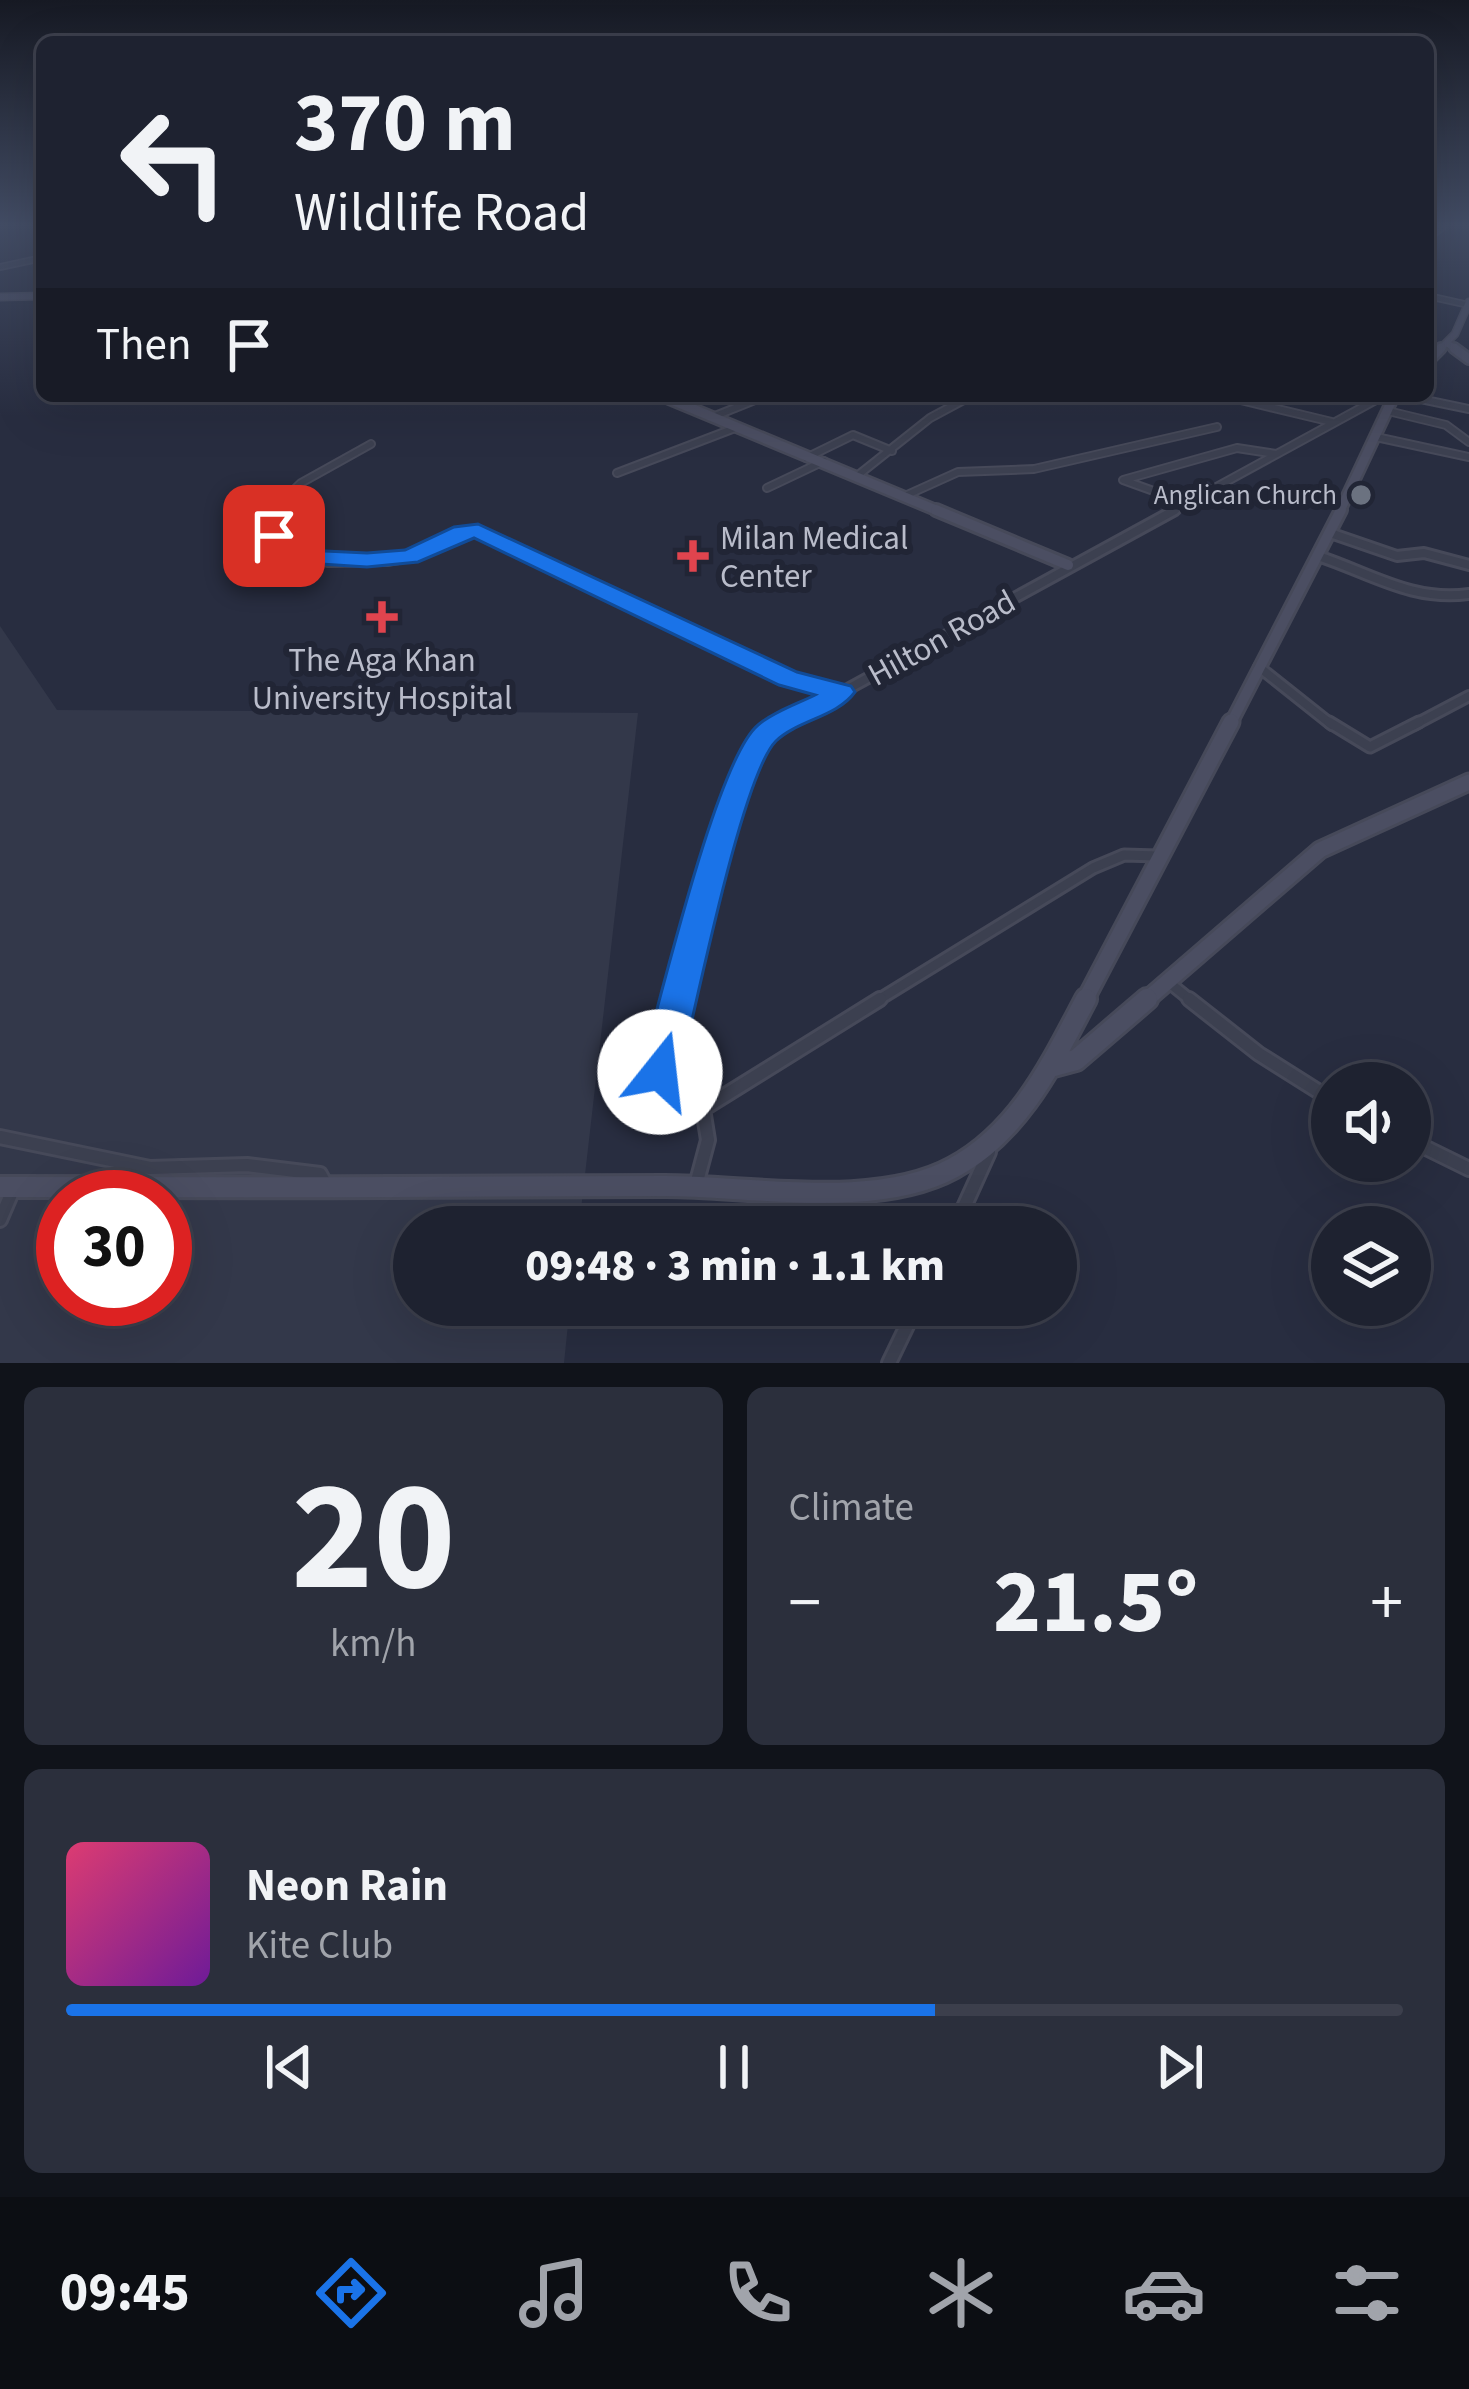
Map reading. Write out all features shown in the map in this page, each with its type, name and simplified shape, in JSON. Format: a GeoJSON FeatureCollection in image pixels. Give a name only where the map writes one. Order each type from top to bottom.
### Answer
{"type":"FeatureCollection","features":[{"type":"Feature","properties":{"kind":"street"},"geometry":{"type":"LineString","coordinates":[[0,297],[36,296]]}},
{"type":"Feature","properties":{"kind":"street"},"geometry":{"type":"LineString","coordinates":[[1434,297],[1468,304],[1447,343],[1434,355]]}},
{"type":"Feature","properties":{"kind":"street"},"geometry":{"type":"LineString","coordinates":[[1447,343],[1469,359]]}},
{"type":"Feature","properties":{"kind":"street"},"geometry":{"type":"LineString","coordinates":[[678,402],[804,459],[826,460],[1068,565]]}},
{"type":"Feature","properties":{"kind":"street"},"geometry":{"type":"LineString","coordinates":[[715,416],[750,402]]}},
{"type":"Feature","properties":{"kind":"street"},"geometry":{"type":"LineString","coordinates":[[857,476],[930,418],[959,402]]}},
{"type":"Feature","properties":{"kind":"street"},"geometry":{"type":"LineString","coordinates":[[1248,402],[1333,423]]}},
{"type":"Feature","properties":{"kind":"street","name":"Hilton Road"},"geometry":{"type":"LineString","coordinates":[[703,1109],[689,1115],[662,1112],[656,1097],[722,837],[760,741],[779,725],[1068,565],[1333,423],[1386,402]]}},
{"type":"Feature","properties":{"kind":"street"},"geometry":{"type":"LineString","coordinates":[[0,1220],[8,1186],[695,1186],[825,1191],[912,1185],[965,1162],[1022,1113],[1049,1067],[1330,533],[1388,402]]}},
{"type":"Feature","properties":{"kind":"street"},"geometry":{"type":"LineString","coordinates":[[1390,402],[1445,425],[1469,442]]}},
{"type":"Feature","properties":{"kind":"street"},"geometry":{"type":"LineString","coordinates":[[1434,402],[1469,409]]}},
{"type":"Feature","properties":{"kind":"street"},"geometry":{"type":"LineString","coordinates":[[617,473],[736,427]]}},
{"type":"Feature","properties":{"kind":"street"},"geometry":{"type":"LineString","coordinates":[[907,495],[958,472],[1034,470],[1216,427]]}},
{"type":"Feature","properties":{"kind":"street"},"geometry":{"type":"LineString","coordinates":[[804,459],[853,435],[892,451]]}},
{"type":"Feature","properties":{"kind":"street"},"geometry":{"type":"LineString","coordinates":[[1376,437],[1469,457]]}},
{"type":"Feature","properties":{"kind":"street"},"geometry":{"type":"LineString","coordinates":[[371,444],[287,492],[274,506],[268,515],[274,536],[287,552],[312,560],[410,557],[462,532],[478,531],[788,678],[841,692]]}},
{"type":"Feature","properties":{"kind":"street"},"geometry":{"type":"LineString","coordinates":[[1186,502],[1123,480],[1237,448],[1276,454]]}},
{"type":"Feature","properties":{"kind":"street"},"geometry":{"type":"LineString","coordinates":[[767,488],[826,460]]}},
{"type":"Feature","properties":{"kind":"street"},"geometry":{"type":"LineString","coordinates":[[1330,533],[1397,556],[1424,553],[1469,565]]}},
{"type":"Feature","properties":{"kind":"street"},"geometry":{"type":"LineString","coordinates":[[1317,556],[1358,568],[1408,595],[1469,594]]}},
{"type":"Feature","properties":{"kind":"street"},"geometry":{"type":"LineString","coordinates":[[1258,667],[1352,740],[1370,747],[1469,696]]}},
{"type":"Feature","properties":{"kind":"street"},"geometry":{"type":"LineString","coordinates":[[1049,1067],[1076,1060],[1320,850],[1469,782]]}},
{"type":"Feature","properties":{"kind":"street"},"geometry":{"type":"LineString","coordinates":[[695,1186],[708,1140],[703,1109],[1072,879],[1124,853],[1141,850],[1160,856]]}},
{"type":"Feature","properties":{"kind":"street"},"geometry":{"type":"LineString","coordinates":[[1166,980],[1259,1054],[1311,1087]]}},
{"type":"Feature","properties":{"kind":"street"},"geometry":{"type":"LineString","coordinates":[[0,1138],[150,1168],[294,1167],[320,1174],[327,1189]]}},
{"type":"Feature","properties":{"kind":"street"},"geometry":{"type":"LineString","coordinates":[[964,1206],[994,1140]]}},
{"type":"Feature","properties":{"kind":"street"},"geometry":{"type":"LineString","coordinates":[[1431,1150],[1469,1169]]}},
{"type":"Feature","properties":{"kind":"street"},"geometry":{"type":"LineString","coordinates":[[889,1363],[907,1326]]}},
{"type":"Feature","properties":{"kind":"shaded area"},"geometry":{"type":"Polygon","coordinates":[[[0,626],[57,710],[638,713],[581,1206],[393,1206],[393,1326],[568,1326],[564,1363],[0,1363],[0,626]]]}},
{"type":"Feature","properties":{"kind":"place","name":"Anglican Church"},"geometry":{"type":"Point","coordinates":[1361,495]}},
{"type":"Feature","properties":{"kind":"place","name":"Milan Medical Center"},"geometry":{"type":"Point","coordinates":[693,556]}},
{"type":"Feature","properties":{"kind":"place","name":"The Aga Khan University Hospital"},"geometry":{"type":"Point","coordinates":[382,617]}},
{"type":"Feature","properties":{"kind":"route"},"geometry":{"type":"LineString","coordinates":[[274,536],[298,557],[367,560],[410,557],[462,532],[478,531],[788,678],[841,692],[767,733],[750,757],[722,837],[660,1072]]}}]}
